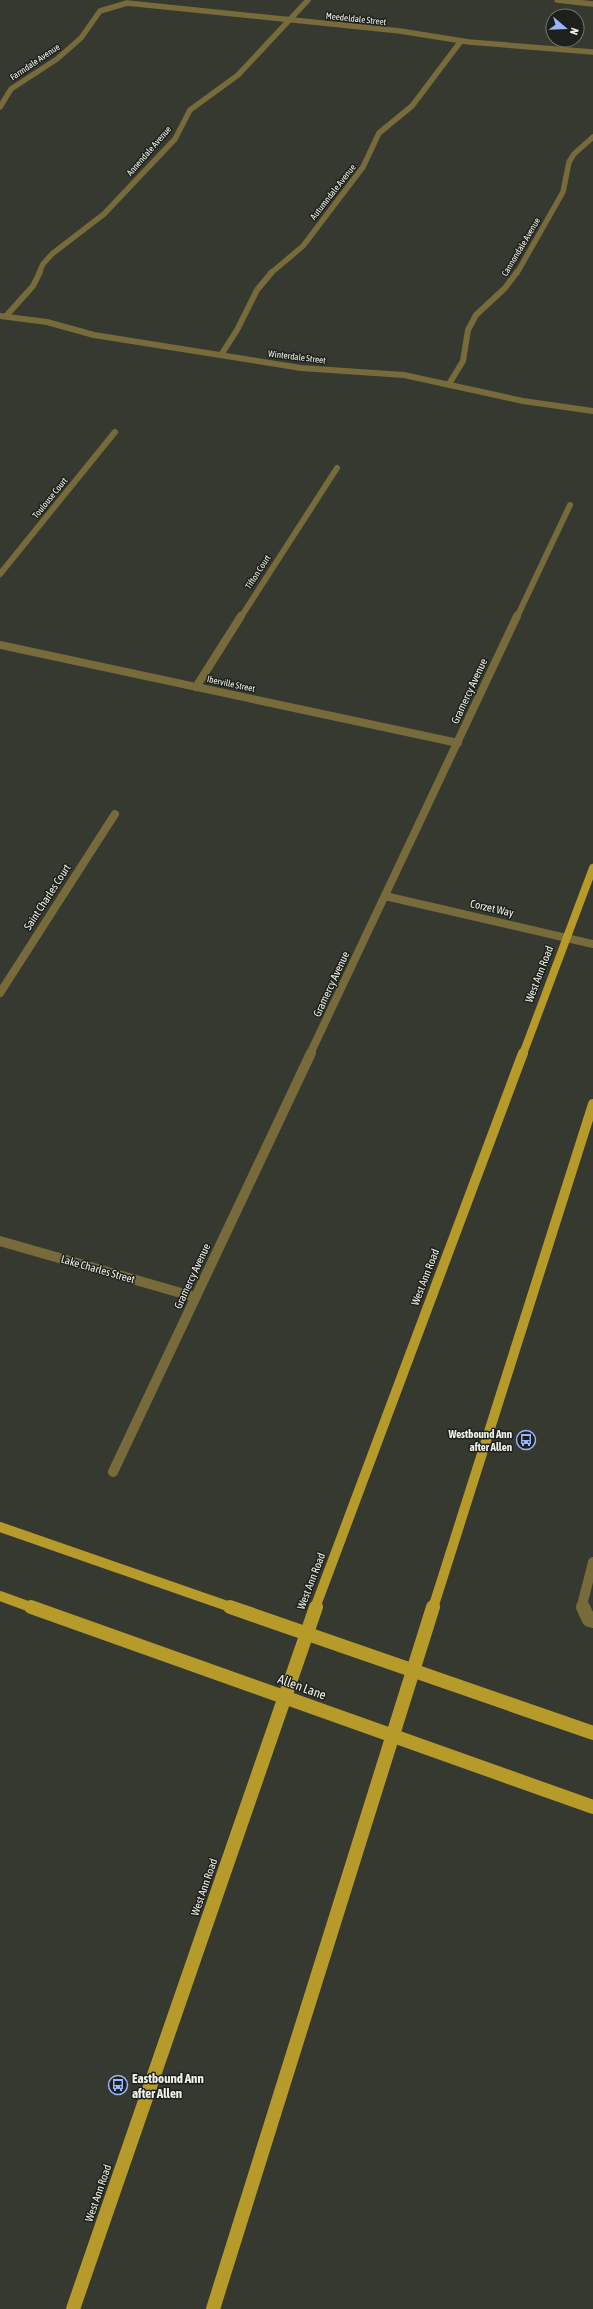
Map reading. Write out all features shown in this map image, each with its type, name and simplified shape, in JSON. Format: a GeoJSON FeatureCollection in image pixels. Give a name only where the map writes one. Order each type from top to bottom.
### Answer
{"type":"FeatureCollection","features":[{"type":"Feature","properties":{"kind":"main road","name":"West Ann Road"},"geometry":{"type":"LineString","coordinates":[[73,2309],[306,1633],[593,868]]}},
{"type":"Feature","properties":{"kind":"main road"},"geometry":{"type":"LineString","coordinates":[[213,2309],[392,1736],[593,1104]]}},
{"type":"Feature","properties":{"kind":"main road"},"geometry":{"type":"LineString","coordinates":[[0,1527],[593,1733]]}},
{"type":"Feature","properties":{"kind":"main road","name":"Allen Lane"},"geometry":{"type":"LineString","coordinates":[[0,1596],[593,1807]]}},
{"type":"Feature","properties":{"kind":"street","name":"Annendale Avenue"},"geometry":{"type":"LineString","coordinates":[[3,316],[33,286],[43,264],[52,254],[104,214],[175,139],[190,110],[238,75],[308,0]]}},
{"type":"Feature","properties":{"kind":"street"},"geometry":{"type":"LineString","coordinates":[[557,0],[593,4]]}},
{"type":"Feature","properties":{"kind":"street","name":"Meedeldale Street"},"geometry":{"type":"LineString","coordinates":[[118,5],[138,3],[400,31],[461,41],[593,52]]}},
{"type":"Feature","properties":{"kind":"street","name":"Farmdale Avenue"},"geometry":{"type":"LineString","coordinates":[[0,107],[11,89],[57,59],[81,38],[100,11],[118,5]]}},
{"type":"Feature","properties":{"kind":"street","name":"Autumndale Avenue"},"geometry":{"type":"LineString","coordinates":[[220,355],[237,330],[257,290],[268,275],[303,246],[364,167],[372,145],[379,133],[412,106],[461,41]]}},
{"type":"Feature","properties":{"kind":"street","name":"Cannondale Avenue"},"geometry":{"type":"LineString","coordinates":[[449,384],[462,361],[468,330],[476,316],[492,298],[505,288],[516,274],[563,192],[569,162],[574,154],[593,137]]}},
{"type":"Feature","properties":{"kind":"street","name":"Winterdale Street"},"geometry":{"type":"LineString","coordinates":[[3,316],[47,322],[94,335],[301,368],[404,375],[523,401],[593,411]]}},
{"type":"Feature","properties":{"kind":"street","name":"Toulouse Court"},"geometry":{"type":"LineString","coordinates":[[0,574],[115,432]]}},
{"type":"Feature","properties":{"kind":"street","name":"Tifton Court"},"geometry":{"type":"LineString","coordinates":[[196,687],[337,468]]}},
{"type":"Feature","properties":{"kind":"street","name":"Gramercy Avenue"},"geometry":{"type":"LineString","coordinates":[[113,1472],[570,505]]}},
{"type":"Feature","properties":{"kind":"street","name":"Iberville Street"},"geometry":{"type":"LineString","coordinates":[[0,645],[458,743]]}},
{"type":"Feature","properties":{"kind":"street","name":"Saint Charles Court"},"geometry":{"type":"LineString","coordinates":[[0,993],[115,814]]}},
{"type":"Feature","properties":{"kind":"street","name":"Corzet Way"},"geometry":{"type":"LineString","coordinates":[[385,896],[593,944]]}},
{"type":"Feature","properties":{"kind":"street","name":"Lake Charles Street"},"geometry":{"type":"LineString","coordinates":[[0,1241],[195,1297]]}},
{"type":"Feature","properties":{"kind":"street"},"geometry":{"type":"LineString","coordinates":[[593,1562],[582,1605],[589,1620],[593,1621]]}},
{"type":"Feature","properties":{"kind":"place","name":"Westbound Ann after Allen"},"geometry":{"type":"Point","coordinates":[526,1440]}},
{"type":"Feature","properties":{"kind":"place","name":"Eastbound Ann after Allen"},"geometry":{"type":"Point","coordinates":[118,2085]}}]}
